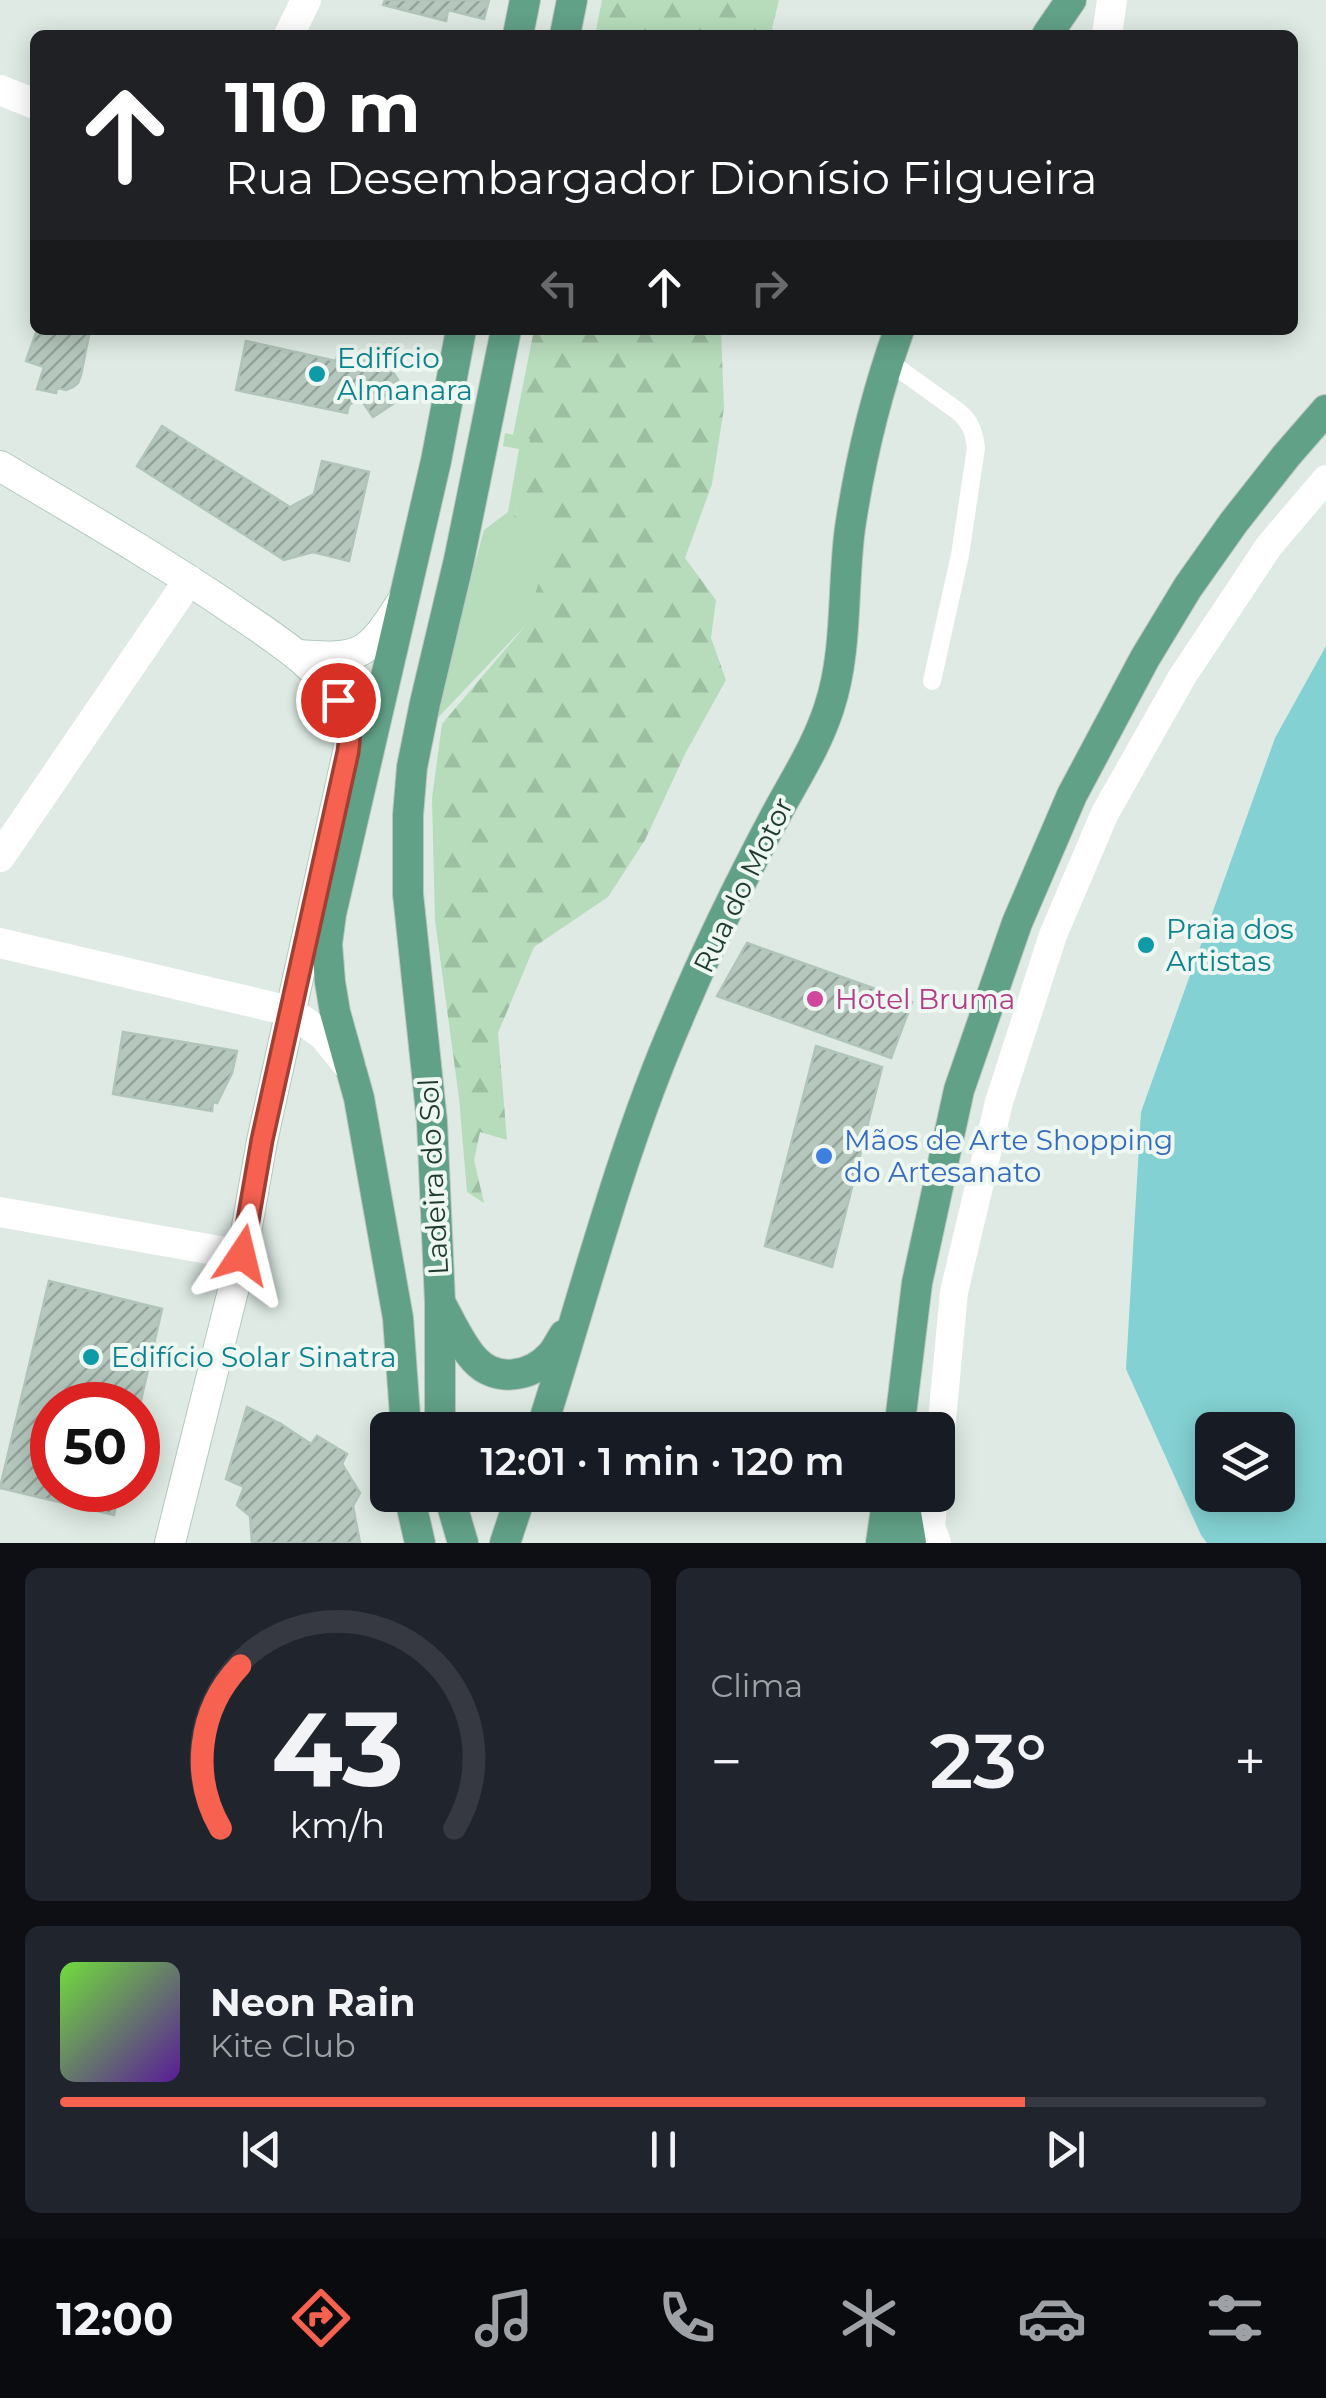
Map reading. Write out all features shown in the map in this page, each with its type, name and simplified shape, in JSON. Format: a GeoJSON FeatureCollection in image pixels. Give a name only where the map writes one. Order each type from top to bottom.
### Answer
{"type":"FeatureCollection","features":[{"type":"Feature","properties":{"kind":"main road"},"geometry":{"type":"LineString","coordinates":[[291,30],[306,0]]}},
{"type":"Feature","properties":{"kind":"main road"},"geometry":{"type":"LineString","coordinates":[[519,30],[525,0]]}},
{"type":"Feature","properties":{"kind":"main road"},"geometry":{"type":"LineString","coordinates":[[566,30],[572,0]]}},
{"type":"Feature","properties":{"kind":"main road"},"geometry":{"type":"LineString","coordinates":[[1051,30],[1071,0]]}},
{"type":"Feature","properties":{"kind":"main road"},"geometry":{"type":"LineString","coordinates":[[1107,30],[1112,0]]}},
{"type":"Feature","properties":{"kind":"main road"},"geometry":{"type":"LineString","coordinates":[[0,90],[30,102]]}},
{"type":"Feature","properties":{"kind":"main road","name":"Ladeira do Sol"},"geometry":{"type":"LineString","coordinates":[[405,1412],[398,1318],[353,1071],[335,1012],[328,944],[331,914],[436,461],[460,335]]}},
{"type":"Feature","properties":{"kind":"main road","name":"Ladeira do Sol"},"geometry":{"type":"LineString","coordinates":[[440,1412],[432,1110],[408,894],[408,824],[412,767],[424,702],[460,560],[505,335]]}},
{"type":"Feature","properties":{"kind":"main road","name":"Rua do Motor"},"geometry":{"type":"LineString","coordinates":[[548,1412],[631,1138],[676,1022],[779,809],[819,738],[831,702],[839,663],[850,529],[863,456],[897,335]]}},
{"type":"Feature","properties":{"kind":"main road"},"geometry":{"type":"LineString","coordinates":[[900,1412],[917,1284],[959,1090],[1017,923],[1072,795],[1145,658],[1234,522],[1326,410]]}},
{"type":"Feature","properties":{"kind":"main road"},"geometry":{"type":"LineString","coordinates":[[0,466],[189,580],[299,655],[344,709],[350,728],[348,752],[262,1140],[242,1255],[170,1543]]}},
{"type":"Feature","properties":{"kind":"main road"},"geometry":{"type":"LineString","coordinates":[[0,857],[189,580]]}},
{"type":"Feature","properties":{"kind":"main road"},"geometry":{"type":"LineString","coordinates":[[299,655],[337,658],[356,653],[380,636],[402,601]]}},
{"type":"Feature","properties":{"kind":"main road"},"geometry":{"type":"LineString","coordinates":[[0,943],[290,1011],[324,1036],[353,1071]]}},
{"type":"Feature","properties":{"kind":"main road"},"geometry":{"type":"LineString","coordinates":[[0,1212],[242,1255]]}},
{"type":"Feature","properties":{"kind":"main road"},"geometry":{"type":"LineString","coordinates":[[440,1302],[476,1362],[492,1373],[512,1376],[551,1356],[582,1302]]}},
{"type":"Feature","properties":{"kind":"main road"},"geometry":{"type":"LineString","coordinates":[[413,1512],[420,1543]]}},
{"type":"Feature","properties":{"kind":"main road"},"geometry":{"type":"LineString","coordinates":[[454,1512],[463,1543]]}},
{"type":"Feature","properties":{"kind":"main road"},"geometry":{"type":"LineString","coordinates":[[505,1543],[515,1512]]}},
{"type":"Feature","properties":{"kind":"main road"},"geometry":{"type":"LineString","coordinates":[[881,1543],[886,1512]]}},
{"type":"Feature","properties":{"kind":"main road"},"geometry":{"type":"LineString","coordinates":[[906,1512],[911,1543]]}},
{"type":"Feature","properties":{"kind":"street"},"geometry":{"type":"LineString","coordinates":[[943,1412],[954,1292],[999,1102],[1053,935],[1105,814],[1182,676],[1269,546],[1326,480]]}},
{"type":"Feature","properties":{"kind":"street"},"geometry":{"type":"LineString","coordinates":[[933,1512],[937,1543]]}},
{"type":"Feature","properties":{"kind":"lane"},"geometry":{"type":"LineString","coordinates":[[888,361],[959,412],[974,431],[976,448],[960,555],[932,681]]}},
{"type":"Feature","properties":{"kind":"green space"},"geometry":{"type":"Polygon","coordinates":[[[602,0],[779,0],[773,30],[596,30],[602,0]]]}},
{"type":"Feature","properties":{"kind":"green space"},"geometry":{"type":"Polygon","coordinates":[[[533,335],[721,335],[724,408],[712,484],[685,558],[716,600],[711,638],[726,680],[686,752],[645,840],[608,897],[534,947],[498,1033],[507,1140],[480,1132],[474,1160],[484,1203],[467,1192],[459,1098],[435,920],[432,799],[442,724],[526,625],[514,517],[529,440],[513,435],[533,335]]]}},
{"type":"Feature","properties":{"kind":"green space"},"geometry":{"type":"Polygon","coordinates":[[[505,433],[530,439],[514,517],[544,527],[549,548],[526,625],[431,725],[484,530],[508,512],[519,449],[503,446],[505,433]]]}},
{"type":"Feature","properties":{"kind":"water"},"geometry":{"type":"Polygon","coordinates":[[[1326,646],[1326,1543],[1207,1543],[1126,1369],[1141,1112],[1275,738],[1326,646]]]}},
{"type":"Feature","properties":{"kind":"building"},"geometry":{"type":"Polygon","coordinates":[[[385,0],[489,0],[484,19],[448,10],[446,21],[383,5],[385,0]]]}},
{"type":"Feature","properties":{"kind":"building"},"geometry":{"type":"Polygon","coordinates":[[[35,335],[89,335],[78,383],[66,390],[57,388],[56,393],[37,389],[44,367],[26,361],[35,335]]]}},
{"type":"Feature","properties":{"kind":"building","name":"Edifício Almanara"},"geometry":{"type":"Polygon","coordinates":[[[246,341],[336,361],[339,348],[369,355],[369,368],[384,358],[398,380],[384,390],[393,404],[373,417],[360,398],[349,405],[347,413],[236,390],[246,341]]]}},
{"type":"Feature","properties":{"kind":"building"},"geometry":{"type":"Polygon","coordinates":[[[162,426],[290,507],[314,494],[322,461],[369,472],[349,561],[313,552],[284,560],[137,466],[162,426]]]}},
{"type":"Feature","properties":{"kind":"building","name":"Hotel Bruma"},"geometry":{"type":"Polygon","coordinates":[[[747,943],[912,1002],[891,1058],[717,996],[747,943]]]}},
{"type":"Feature","properties":{"kind":"building"},"geometry":{"type":"Polygon","coordinates":[[[123,1032],[237,1051],[232,1073],[217,1103],[213,1102],[212,1111],[113,1094],[123,1032]]]}},
{"type":"Feature","properties":{"kind":"building","name":"Mãos de Arte Shopping do Artesanato"},"geometry":{"type":"Polygon","coordinates":[[[816,1046],[882,1067],[832,1267],[765,1246],[816,1046]]]}},
{"type":"Feature","properties":{"kind":"building","name":"Edifício Solar Sinatra"},"geometry":{"type":"Polygon","coordinates":[[[49,1281],[162,1309],[145,1382],[30,1382],[30,1495],[0,1488],[49,1281]]]}},
{"type":"Feature","properties":{"kind":"building"},"geometry":{"type":"Polygon","coordinates":[[[247,1407],[311,1444],[317,1436],[347,1454],[342,1464],[360,1493],[353,1506],[360,1543],[252,1543],[250,1516],[237,1505],[244,1487],[226,1479],[247,1407]]]}},
{"type":"Feature","properties":{"kind":"place","name":"Edifício Almanara"},"geometry":{"type":"Point","coordinates":[317,374]}},
{"type":"Feature","properties":{"kind":"place","name":"Praia dos Artistas"},"geometry":{"type":"Point","coordinates":[1146,945]}},
{"type":"Feature","properties":{"kind":"place","name":"Hotel Bruma"},"geometry":{"type":"Point","coordinates":[815,999]}},
{"type":"Feature","properties":{"kind":"place","name":"Mãos de Arte Shopping do Artesanato"},"geometry":{"type":"Point","coordinates":[824,1156]}},
{"type":"Feature","properties":{"kind":"place","name":"Edifício Solar Sinatra"},"geometry":{"type":"Point","coordinates":[91,1357]}},
{"type":"Feature","properties":{"kind":"route"},"geometry":{"type":"LineString","coordinates":[[242,1255],[262,1140],[348,752],[348,718],[338,700]]}}]}
